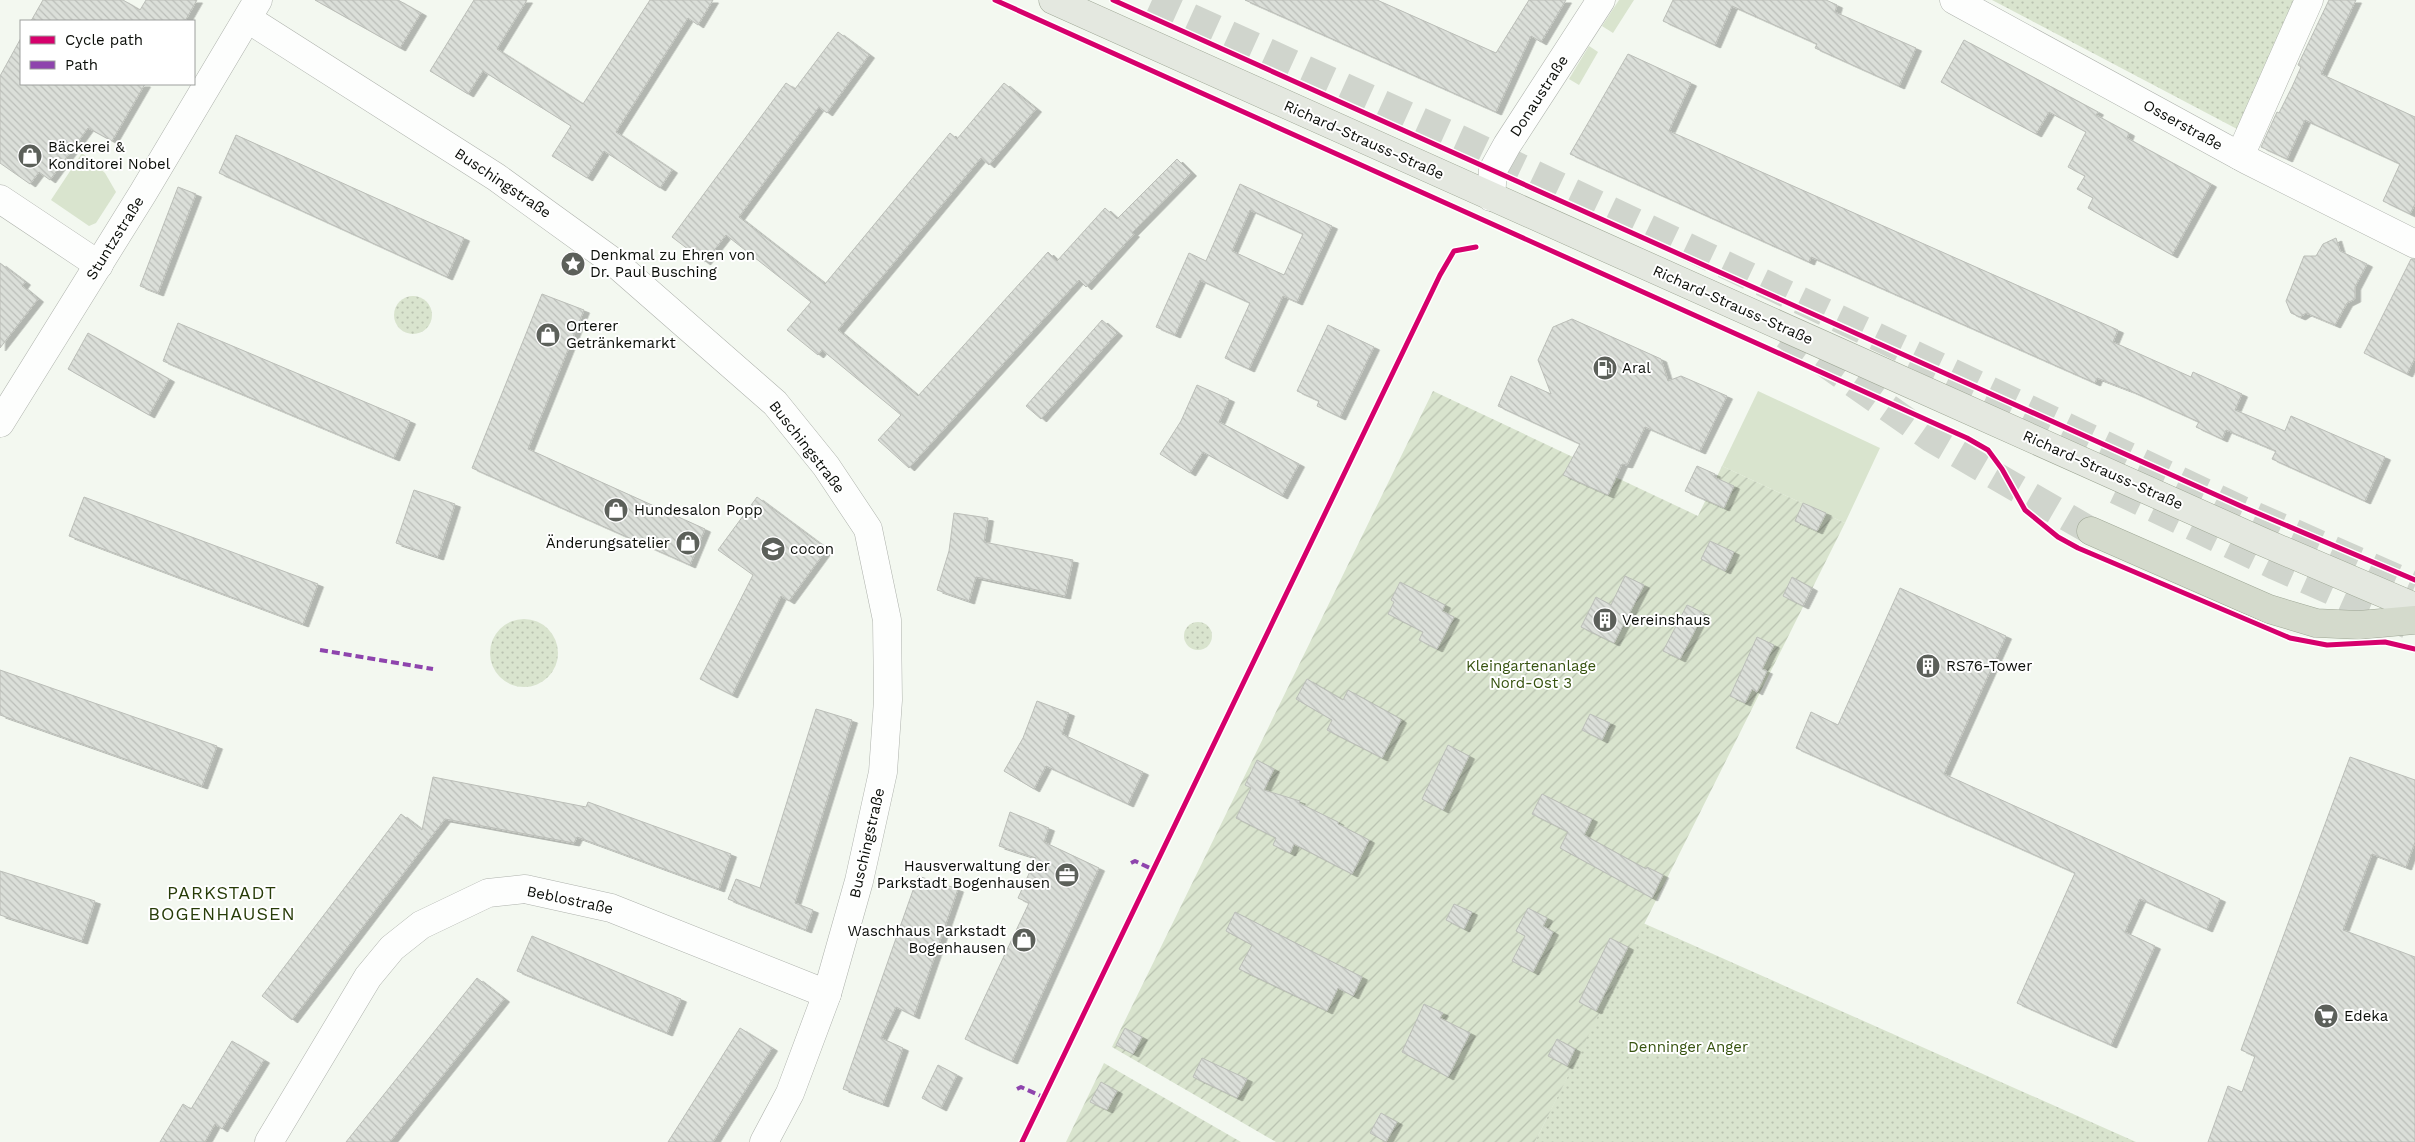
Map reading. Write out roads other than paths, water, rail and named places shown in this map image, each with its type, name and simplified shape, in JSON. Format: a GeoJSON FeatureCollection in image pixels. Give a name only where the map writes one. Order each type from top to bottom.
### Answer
{"type":"FeatureCollection","features":[{"type":"Feature","properties":{"kind":"highway"},"geometry":{"type":"LineString","coordinates":[[2091,531],[2269,609],[2316,623],[2359,625],[2415,620]]}},
{"type":"Feature","properties":{"kind":"main road","name":"Richard-Strauss-Straße"},"geometry":{"type":"LineString","coordinates":[[1053,0],[2263,542],[2415,607]]}},
{"type":"Feature","properties":{"kind":"street","name":"Donaustraße"},"geometry":{"type":"LineString","coordinates":[[1491,197],[1493,170],[1507,145],[1601,0]]}},
{"type":"Feature","properties":{"kind":"street","name":"Osserstraße"},"geometry":{"type":"LineString","coordinates":[[1954,0],[2240,156],[2414,242]]}},
{"type":"Feature","properties":{"kind":"street"},"geometry":{"type":"LineString","coordinates":[[2240,156],[2310,0]]}},
{"type":"Feature","properties":{"kind":"street","name":"Stuntzstraße"},"geometry":{"type":"LineString","coordinates":[[0,423],[99,265],[253,10]]}},
{"type":"Feature","properties":{"kind":"street","name":"Buschingstraße"},"geometry":{"type":"LineString","coordinates":[[253,10],[496,177],[615,263],[775,402],[826,466],[868,530],[887,620],[888,700],[883,772],[859,881],[827,994],[790,1093],[764,1142]]}},
{"type":"Feature","properties":{"kind":"street"},"geometry":{"type":"LineString","coordinates":[[0,199],[99,265]]}},
{"type":"Feature","properties":{"kind":"street","name":"Beblostraße"},"geometry":{"type":"LineString","coordinates":[[270,1142],[368,977],[392,948],[421,925],[488,893],[524,889],[611,908],[827,994]]}},
{"type":"Feature","properties":{"kind":"tunnel"},"geometry":{"type":"LineString","coordinates":[[1152,0],[1462,140],[2240,509],[2415,586]]}},
{"type":"Feature","properties":{"kind":"tunnel"},"geometry":{"type":"LineString","coordinates":[[1785,335],[1932,439],[2091,531]]}},
{"type":"Feature","properties":{"kind":"tunnel"},"geometry":{"type":"LineString","coordinates":[[2116,490],[2275,566],[2408,625]]}},
{"type":"Feature","properties":{"kind":"place","name":"Bäckerei & Konditorei Nobel"},"geometry":{"type":"Point","coordinates":[30,156]}},
{"type":"Feature","properties":{"kind":"place","name":"Denkmal zu Ehren von Dr. Paul Busching"},"geometry":{"type":"Point","coordinates":[573,264]}},
{"type":"Feature","properties":{"kind":"place","name":"Orterer Getränkemarkt"},"geometry":{"type":"Point","coordinates":[548,335]}},
{"type":"Feature","properties":{"kind":"place","name":"Aral"},"geometry":{"type":"Point","coordinates":[1605,368]}},
{"type":"Feature","properties":{"kind":"place","name":"Hundesalon Popp"},"geometry":{"type":"Point","coordinates":[616,510]}},
{"type":"Feature","properties":{"kind":"place","name":"Änderungsatelier"},"geometry":{"type":"Point","coordinates":[688,543]}},
{"type":"Feature","properties":{"kind":"place","name":"cocon"},"geometry":{"type":"Point","coordinates":[773,549]}},
{"type":"Feature","properties":{"kind":"place","name":"Vereinshaus"},"geometry":{"type":"Point","coordinates":[1605,620]}},
{"type":"Feature","properties":{"kind":"place","name":"RS76-Tower"},"geometry":{"type":"Point","coordinates":[1928,666]}},
{"type":"Feature","properties":{"kind":"place","name":"Hausverwaltung der Parkstadt Bogenhausen"},"geometry":{"type":"Point","coordinates":[1067,875]}},
{"type":"Feature","properties":{"kind":"place","name":"Waschhaus Parkstadt Bogenhausen"},"geometry":{"type":"Point","coordinates":[1024,940]}},
{"type":"Feature","properties":{"kind":"place","name":"Edeka"},"geometry":{"type":"Point","coordinates":[2326,1016]}},
{"type":"Feature","properties":{"kind":"district","name":"PARKSTADT BOGENHAUSEN"},"geometry":{"type":"Point","coordinates":[222,903]}},
{"type":"Feature","properties":{"kind":"park label","name":"Kleingartenanlage Nord-Ost 3"},"geometry":{"type":"Point","coordinates":[1531,674]}},
{"type":"Feature","properties":{"kind":"park label","name":"Denninger Anger"},"geometry":{"type":"Point","coordinates":[1688,1047]}}]}
